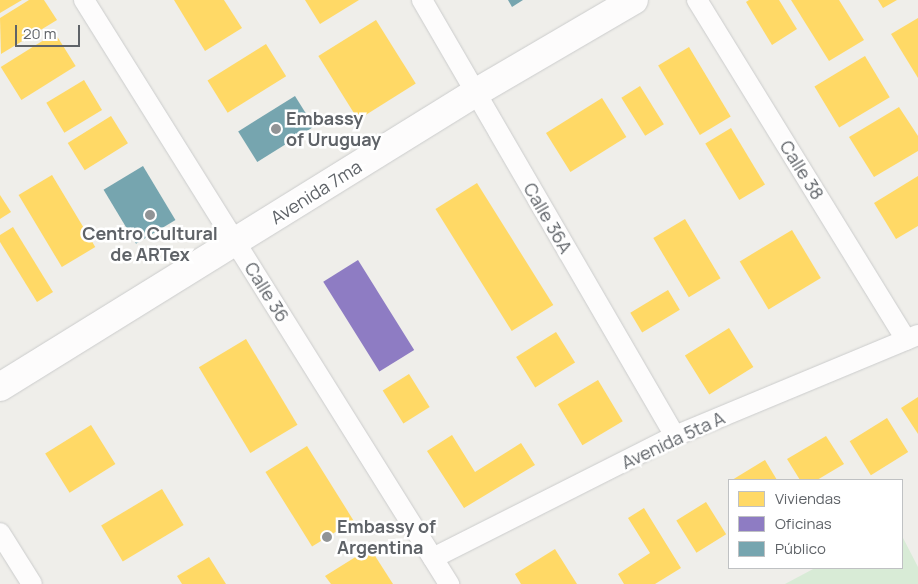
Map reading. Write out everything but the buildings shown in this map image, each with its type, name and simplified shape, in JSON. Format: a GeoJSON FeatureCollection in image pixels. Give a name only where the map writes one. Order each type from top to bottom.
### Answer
{"type":"FeatureCollection","features":[{"type":"Feature","properties":{"kind":"main road","name":"Avenida 7ma"},"geometry":{"type":"LineString","coordinates":[[0,387],[475,94],[634,0]]}},
{"type":"Feature","properties":{"kind":"street","name":"Calle 36"},"geometry":{"type":"LineString","coordinates":[[84,0],[449,584]]}},
{"type":"Feature","properties":{"kind":"street","name":"Calle 36A"},"geometry":{"type":"LineString","coordinates":[[422,0],[675,436]]}},
{"type":"Feature","properties":{"kind":"street","name":"Calle 38"},"geometry":{"type":"LineString","coordinates":[[697,0],[912,337]]}},
{"type":"Feature","properties":{"kind":"street","name":"Avenida 5ta A"},"geometry":{"type":"LineString","coordinates":[[433,558],[675,436],[912,337]]}},
{"type":"Feature","properties":{"kind":"street"},"geometry":{"type":"LineString","coordinates":[[0,533],[32,584]]}},
{"type":"Feature","properties":{"kind":"green space"},"geometry":{"type":"Polygon","coordinates":[[[903,538],[918,567],[918,584],[785,584],[813,569],[903,569],[903,538]]]}},
{"type":"Feature","properties":{"kind":"place","name":"Embassy of Uruguay"},"geometry":{"type":"Point","coordinates":[276,129]}},
{"type":"Feature","properties":{"kind":"place","name":"Centro Cultural de ARTex"},"geometry":{"type":"Point","coordinates":[150,215]}},
{"type":"Feature","properties":{"kind":"place","name":"Embassy of Argentina"},"geometry":{"type":"Point","coordinates":[327,537]}}]}
